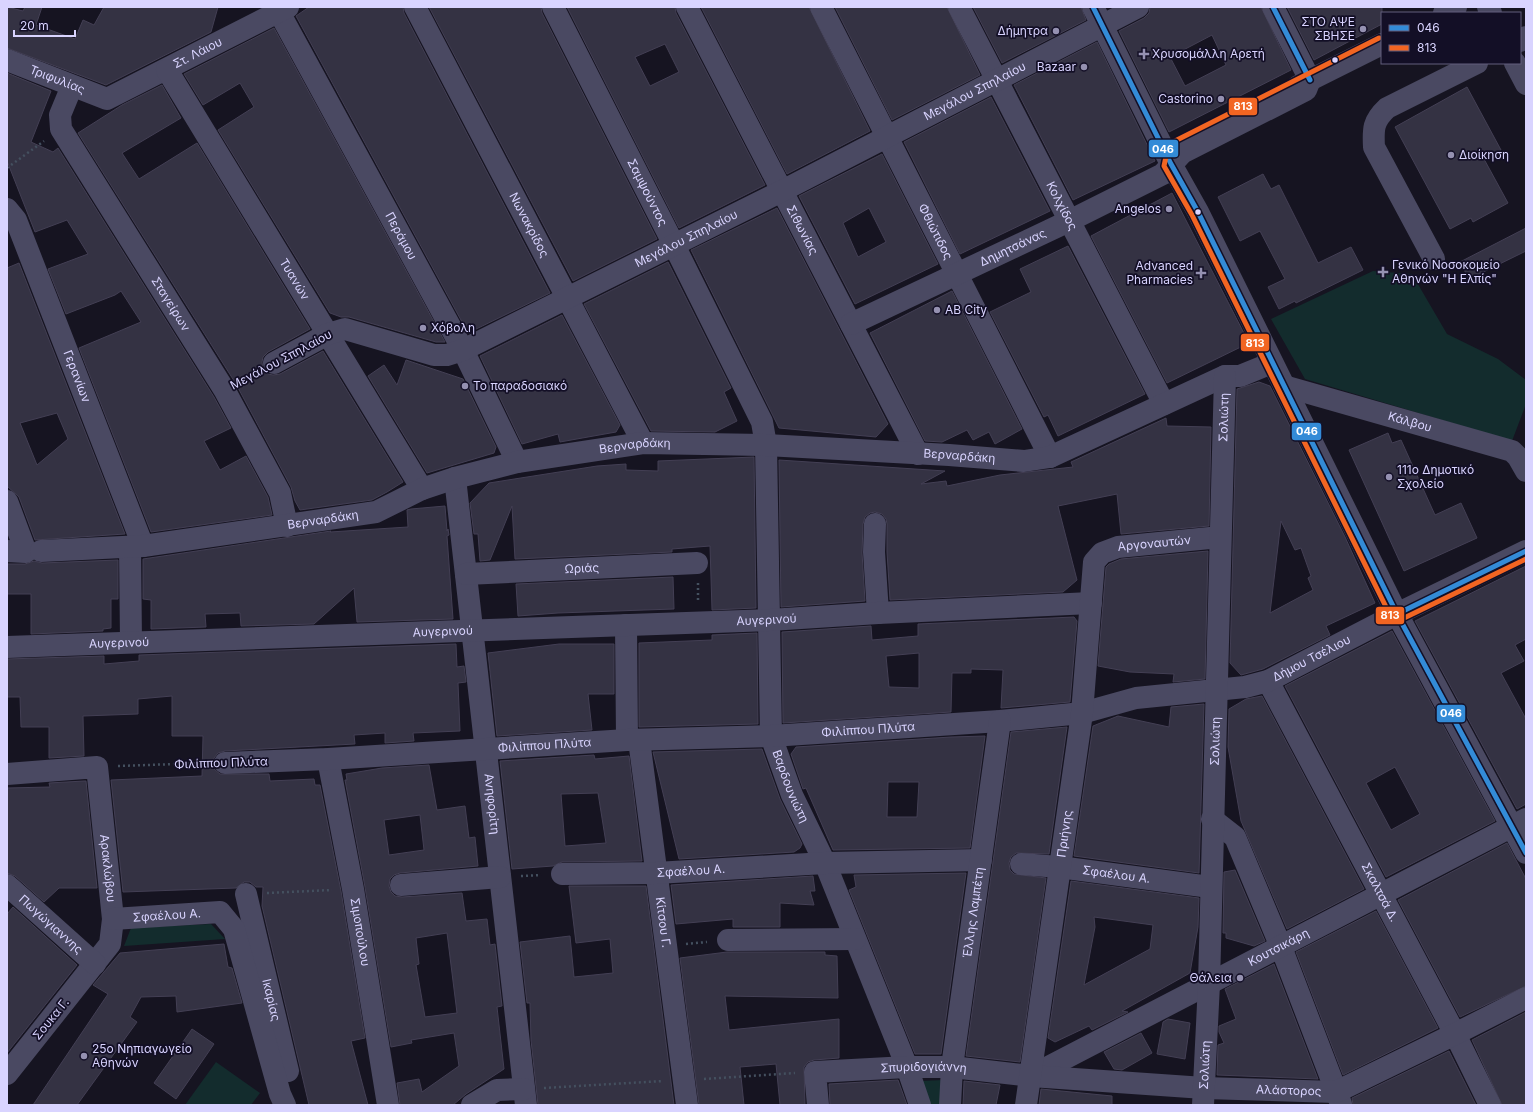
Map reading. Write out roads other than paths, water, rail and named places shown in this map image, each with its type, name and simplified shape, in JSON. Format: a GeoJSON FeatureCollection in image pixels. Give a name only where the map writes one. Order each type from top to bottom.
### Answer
{"type":"FeatureCollection","features":[{"type":"Feature","properties":{"kind":"street","name":"Νωνακρίδος"},"geometry":{"type":"LineString","coordinates":[[415,7],[642,444]]}},
{"type":"Feature","properties":{"kind":"street","name":"Σαμψούντος"},"geometry":{"type":"LineString","coordinates":[[553,7],[762,422],[766,445]]}},
{"type":"Feature","properties":{"kind":"street","name":"Σιθωνίας"},"geometry":{"type":"LineString","coordinates":[[687,7],[918,454]]}},
{"type":"Feature","properties":{"kind":"street","name":"Φθιώτιδος"},"geometry":{"type":"LineString","coordinates":[[821,7],[956,275],[1050,457]]}},
{"type":"Feature","properties":{"kind":"street","name":"Κολχίδος"},"geometry":{"type":"LineString","coordinates":[[959,7],[1164,404]]}},
{"type":"Feature","properties":{"kind":"street","name":"Μεγάλου Σπηλαίου"},"geometry":{"type":"LineString","coordinates":[[274,363],[334,331],[350,330],[434,355],[447,355],[463,350],[567,300],[997,80],[1098,16],[1138,7]]}},
{"type":"Feature","properties":{"kind":"street"},"geometry":{"type":"LineString","coordinates":[[1273,7],[1310,80]]}},
{"type":"Feature","properties":{"kind":"street"},"geometry":{"type":"LineString","coordinates":[[1446,12],[1456,7]]}},
{"type":"Feature","properties":{"kind":"street","name":"Στ. Λάιου"},"geometry":{"type":"LineString","coordinates":[[107,99],[167,70],[278,9]]}},
{"type":"Feature","properties":{"kind":"street","name":"Περάμου"},"geometry":{"type":"LineString","coordinates":[[278,9],[463,350],[517,462]]}},
{"type":"Feature","properties":{"kind":"street"},"geometry":{"type":"LineString","coordinates":[[1098,16],[1171,164],[1198,212],[1397,614],[1519,823],[1526,853]]}},
{"type":"Feature","properties":{"kind":"street","name":"Δημητσάνας"},"geometry":{"type":"LineString","coordinates":[[851,324],[1069,221],[1163,174],[1171,164],[1175,149],[1381,44]]}},
{"type":"Feature","properties":{"kind":"street","name":"Τριφυλίας"},"geometry":{"type":"LineString","coordinates":[[7,60],[107,99]]}},
{"type":"Feature","properties":{"kind":"street"},"geometry":{"type":"LineString","coordinates":[[1434,259],[1374,147],[1373,131],[1377,117],[1387,108],[1475,64]]}},
{"type":"Feature","properties":{"kind":"street"},"geometry":{"type":"LineString","coordinates":[[1516,64],[1526,84]]}},
{"type":"Feature","properties":{"kind":"street","name":"Τυανών"},"geometry":{"type":"LineString","coordinates":[[167,70],[422,489]]}},
{"type":"Feature","properties":{"kind":"street","name":"Σταγείρων"},"geometry":{"type":"LineString","coordinates":[[72,86],[60,115],[61,129],[224,391],[280,492],[287,526]]}},
{"type":"Feature","properties":{"kind":"street","name":"Γερανίων"},"geometry":{"type":"LineString","coordinates":[[7,209],[16,220],[137,546],[132,642]]}},
{"type":"Feature","properties":{"kind":"street","name":"Βερναρδάκη"},"geometry":{"type":"LineString","coordinates":[[25,552],[137,546],[287,526],[376,512],[422,489],[455,478],[517,462],[642,444],[766,445],[1024,461],[1050,457],[1225,376],[1240,376],[1269,356]]}},
{"type":"Feature","properties":{"kind":"street","name":"Σολιώτη"},"geometry":{"type":"LineString","coordinates":[[1204,1097],[1209,984],[1210,887],[1225,376]]}},
{"type":"Feature","properties":{"kind":"street","name":"Κάλβου"},"geometry":{"type":"LineString","coordinates":[[1284,386],[1512,451],[1526,470]]}},
{"type":"Feature","properties":{"kind":"street","name":"Βαρδουνιώτη"},"geometry":{"type":"LineString","coordinates":[[766,445],[771,736],[792,795],[824,863],[855,938],[907,1067],[920,1105]]}},
{"type":"Feature","properties":{"kind":"street","name":"Ανηφορίτη"},"geometry":{"type":"LineString","coordinates":[[455,478],[525,1097]]}},
{"type":"Feature","properties":{"kind":"street"},"geometry":{"type":"LineString","coordinates":[[7,501],[25,552]]}},
{"type":"Feature","properties":{"kind":"street"},"geometry":{"type":"LineString","coordinates":[[875,524],[874,552],[878,613]]}},
{"type":"Feature","properties":{"kind":"street","name":"Αργοναυτών"},"geometry":{"type":"LineString","coordinates":[[1094,562],[1102,553],[1118,547],[1220,537]]}},
{"type":"Feature","properties":{"kind":"street","name":"Δήμου Τσέλιου"},"geometry":{"type":"LineString","coordinates":[[1082,713],[1136,698],[1245,687],[1268,681],[1397,614],[1526,551]]}},
{"type":"Feature","properties":{"kind":"street","name":"Πριήνης"},"geometry":{"type":"LineString","coordinates":[[1026,1105],[1082,713],[1094,562]]}},
{"type":"Feature","properties":{"kind":"street","name":"Ωριάς"},"geometry":{"type":"LineString","coordinates":[[466,574],[697,563]]}},
{"type":"Feature","properties":{"kind":"street","name":"Αυγερινού"},"geometry":{"type":"LineString","coordinates":[[7,646],[699,623],[1091,603]]}},
{"type":"Feature","properties":{"kind":"street","name":"Κίτσου Γ."},"geometry":{"type":"LineString","coordinates":[[626,625],[633,740],[656,872],[687,1105]]}},
{"type":"Feature","properties":{"kind":"street","name":"Σκαλτσά Δ."},"geometry":{"type":"LineString","coordinates":[[1268,681],[1455,1034],[1490,1105]]}},
{"type":"Feature","properties":{"kind":"street","name":"Φιλίππου Πλύτα"},"geometry":{"type":"LineString","coordinates":[[225,763],[328,759],[633,740],[771,736],[1000,721],[1082,713]]}},
{"type":"Feature","properties":{"kind":"street","name":"Έλλης Λαμπέτη"},"geometry":{"type":"LineString","coordinates":[[950,1105],[952,1067],[982,860],[1000,721]]}},
{"type":"Feature","properties":{"kind":"street","name":"Σιμοπούλου"},"geometry":{"type":"LineString","coordinates":[[328,759],[353,888],[388,1105]]}},
{"type":"Feature","properties":{"kind":"street","name":"Αρακλώβου"},"geometry":{"type":"LineString","coordinates":[[7,774],[97,767],[113,919],[110,944],[95,964]]}},
{"type":"Feature","properties":{"kind":"street"},"geometry":{"type":"LineString","coordinates":[[1212,819],[1235,837],[1281,947],[1339,1098]]}},
{"type":"Feature","properties":{"kind":"street","name":"Κουτσικάρη"},"geometry":{"type":"LineString","coordinates":[[1031,1076],[1519,823]]}},
{"type":"Feature","properties":{"kind":"street","name":"Σφαέλου Α."},"geometry":{"type":"LineString","coordinates":[[562,874],[656,872],[824,863],[982,860]]}},
{"type":"Feature","properties":{"kind":"street","name":"Σφαέλου Α."},"geometry":{"type":"LineString","coordinates":[[1021,864],[1059,867],[1210,887]]}},
{"type":"Feature","properties":{"kind":"street"},"geometry":{"type":"LineString","coordinates":[[401,885],[500,877]]}},
{"type":"Feature","properties":{"kind":"street","name":"Πωγώγιαννης"},"geometry":{"type":"LineString","coordinates":[[9,890],[95,964]]}},
{"type":"Feature","properties":{"kind":"street","name":"Ικαρίας"},"geometry":{"type":"LineString","coordinates":[[246,894],[296,1105]]}},
{"type":"Feature","properties":{"kind":"street","name":"Σφαέλου Α."},"geometry":{"type":"LineString","coordinates":[[113,919],[220,912]]}},
{"type":"Feature","properties":{"kind":"street","name":"Ικαρίας"},"geometry":{"type":"LineString","coordinates":[[220,912],[234,929],[280,1094],[285,1105]]}},
{"type":"Feature","properties":{"kind":"street"},"geometry":{"type":"LineString","coordinates":[[728,940],[855,938]]}},
{"type":"Feature","properties":{"kind":"street","name":"Σουκα Γ."},"geometry":{"type":"LineString","coordinates":[[7,1074],[95,964]]}},
{"type":"Feature","properties":{"kind":"street","name":"Αλάστορος"},"geometry":{"type":"LineString","coordinates":[[1031,1076],[1204,1097],[1339,1098],[1455,1034],[1526,998]]}},
{"type":"Feature","properties":{"kind":"street","name":"Σπυριδογιάννη"},"geometry":{"type":"LineString","coordinates":[[818,1105],[815,1072],[907,1067],[952,1067],[1031,1076]]}},
{"type":"Feature","properties":{"kind":"street"},"geometry":{"type":"LineString","coordinates":[[472,1105],[497,1090],[525,1097]]}},
{"type":"Feature","properties":{"kind":"place","name":"ΣΤΟ ΑΨΕ ΣΒΗΣΕ"},"geometry":{"type":"Point","coordinates":[1363,29]}},
{"type":"Feature","properties":{"kind":"place","name":"Δήμητρα"},"geometry":{"type":"Point","coordinates":[1056,31]}},
{"type":"Feature","properties":{"kind":"place","name":"Χρυσομάλλη Αρετή"},"geometry":{"type":"Point","coordinates":[1144,54]}},
{"type":"Feature","properties":{"kind":"place","name":"Bazaar"},"geometry":{"type":"Point","coordinates":[1084,67]}},
{"type":"Feature","properties":{"kind":"place","name":"Castorino"},"geometry":{"type":"Point","coordinates":[1221,99]}},
{"type":"Feature","properties":{"kind":"place","name":"Διοίκηση"},"geometry":{"type":"Point","coordinates":[1451,155]}},
{"type":"Feature","properties":{"kind":"place","name":"Angelos"},"geometry":{"type":"Point","coordinates":[1169,209]}},
{"type":"Feature","properties":{"kind":"place","name":"Γενικό Νοσοκομείο Αθηνών \"Η Ελπίς\""},"geometry":{"type":"Point","coordinates":[1383,272]}},
{"type":"Feature","properties":{"kind":"place","name":"Advanced Pharmacies"},"geometry":{"type":"Point","coordinates":[1201,273]}},
{"type":"Feature","properties":{"kind":"place","name":"ΑΒ City"},"geometry":{"type":"Point","coordinates":[937,310]}},
{"type":"Feature","properties":{"kind":"place","name":"Χόβολη"},"geometry":{"type":"Point","coordinates":[423,328]}},
{"type":"Feature","properties":{"kind":"place","name":"Το παραδοσιακό"},"geometry":{"type":"Point","coordinates":[465,386]}},
{"type":"Feature","properties":{"kind":"place","name":"111ο Δημοτικό Σχολείο"},"geometry":{"type":"Point","coordinates":[1389,477]}},
{"type":"Feature","properties":{"kind":"place","name":"Θάλεια"},"geometry":{"type":"Point","coordinates":[1240,978]}},
{"type":"Feature","properties":{"kind":"place","name":"25ο Νηπιαγωγείο Αθηνών"},"geometry":{"type":"Point","coordinates":[84,1056]}}]}
